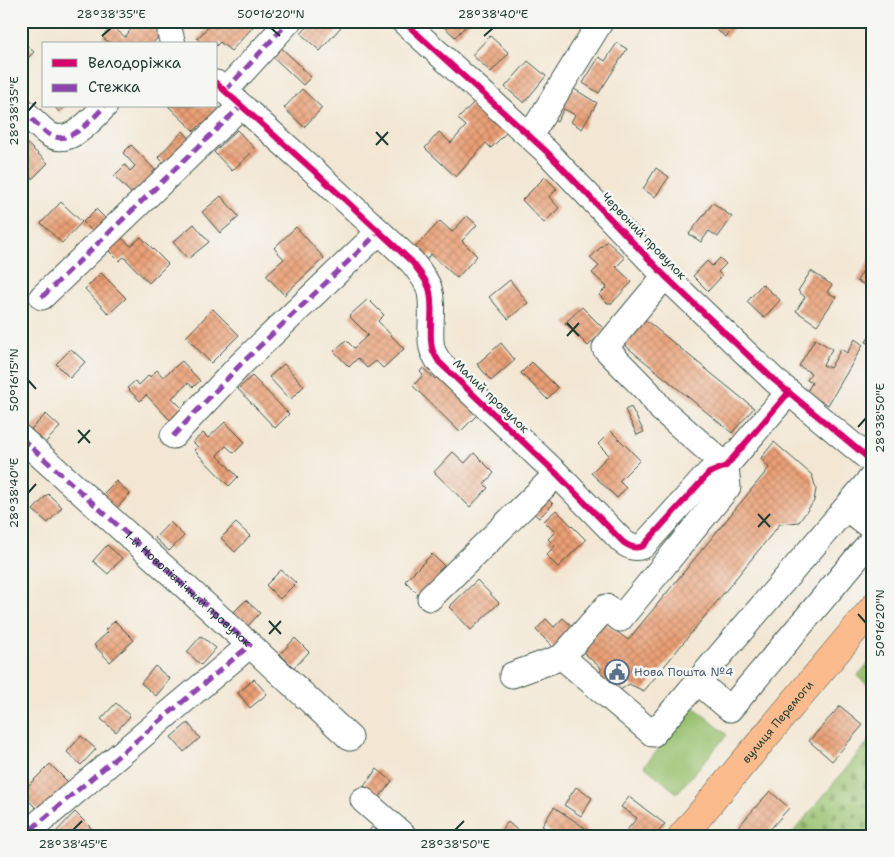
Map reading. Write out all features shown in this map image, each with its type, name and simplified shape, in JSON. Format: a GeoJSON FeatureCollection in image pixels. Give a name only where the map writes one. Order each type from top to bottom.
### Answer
{"type":"FeatureCollection","features":[{"type":"Feature","properties":{"kind":"main road","name":"вулиця Перемоги"},"geometry":{"type":"LineString","coordinates":[[682,836],[873,608]]}},
{"type":"Feature","properties":{"kind":"main road","name":"вулиця Перемоги"},"geometry":{"type":"LineString","coordinates":[[698,836],[873,626]]}},
{"type":"Feature","properties":{"kind":"street"},"geometry":{"type":"LineString","coordinates":[[218,104],[289,21]]}},
{"type":"Feature","properties":{"kind":"street","name":"Червоний провулок"},"geometry":{"type":"LineString","coordinates":[[403,21],[547,152],[665,276],[774,380],[873,462]]}},
{"type":"Feature","properties":{"kind":"street"},"geometry":{"type":"LineString","coordinates":[[530,136],[601,21]]}},
{"type":"Feature","properties":{"kind":"street","name":"Малий провулок"},"geometry":{"type":"LineString","coordinates":[[227,94],[412,262],[429,287],[432,310],[430,336],[432,350],[439,362],[557,474],[630,547],[637,548],[643,546],[709,473],[726,466],[789,392]]}},
{"type":"Feature","properties":{"kind":"street"},"geometry":{"type":"LineString","coordinates":[[21,109],[47,134],[55,138],[63,138],[70,136],[80,129],[103,108]]}},
{"type":"Feature","properties":{"kind":"street"},"geometry":{"type":"LineString","coordinates":[[42,297],[214,108]]}},
{"type":"Feature","properties":{"kind":"street"},"geometry":{"type":"LineString","coordinates":[[173,436],[241,364],[379,232]]}},
{"type":"Feature","properties":{"kind":"street"},"geometry":{"type":"LineString","coordinates":[[512,674],[562,657],[606,607],[620,619],[728,487],[726,466],[661,409],[648,392],[605,348],[665,276]]}},
{"type":"Feature","properties":{"kind":"street","name":"1-й Новопівнічний провулок"},"geometry":{"type":"LineString","coordinates":[[21,438],[250,644],[27,832]]}},
{"type":"Feature","properties":{"kind":"street"},"geometry":{"type":"LineString","coordinates":[[430,598],[557,474]]}},
{"type":"Feature","properties":{"kind":"street"},"geometry":{"type":"LineString","coordinates":[[562,657],[653,734],[873,476]]}},
{"type":"Feature","properties":{"kind":"street"},"geometry":{"type":"LineString","coordinates":[[846,508],[873,529]]}},
{"type":"Feature","properties":{"kind":"street"},"geometry":{"type":"LineString","coordinates":[[698,682],[730,709],[873,539]]}},
{"type":"Feature","properties":{"kind":"street"},"geometry":{"type":"LineString","coordinates":[[250,644],[350,738]]}},
{"type":"Feature","properties":{"kind":"street"},"geometry":{"type":"LineString","coordinates":[[364,800],[404,836]]}},
{"type":"Feature","properties":{"kind":"green space"},"geometry":{"type":"Polygon","coordinates":[[[873,658],[873,689],[857,676],[873,658]]]}},
{"type":"Feature","properties":{"kind":"green space"},"geometry":{"type":"Polygon","coordinates":[[[694,707],[727,735],[677,793],[644,766],[694,707]]]}},
{"type":"Feature","properties":{"kind":"green space"},"geometry":{"type":"Polygon","coordinates":[[[873,736],[873,836],[790,836],[873,736]]]}},
{"type":"Feature","properties":{"kind":"building"},"geometry":{"type":"Polygon","coordinates":[[[128,21],[135,21],[142,27],[146,21],[149,21],[162,33],[154,42],[108,42],[102,37],[112,26],[125,37],[132,28],[126,23],[128,21]]]}},
{"type":"Feature","properties":{"kind":"building"},"geometry":{"type":"Polygon","coordinates":[[[222,21],[247,21],[253,27],[231,51],[220,42],[218,44],[218,42],[200,42],[197,39],[211,24],[215,28],[222,21]]]}},
{"type":"Feature","properties":{"kind":"building"},"geometry":{"type":"Polygon","coordinates":[[[312,21],[346,21],[320,51],[301,34],[312,21]]]}},
{"type":"Feature","properties":{"kind":"building"},"geometry":{"type":"Polygon","coordinates":[[[441,21],[471,21],[455,37],[440,23],[441,21]]]}},
{"type":"Feature","properties":{"kind":"building"},"geometry":{"type":"Polygon","coordinates":[[[718,21],[739,21],[726,37],[713,27],[718,21]]]}},
{"type":"Feature","properties":{"kind":"building"},"geometry":{"type":"Polygon","coordinates":[[[490,36],[509,53],[491,72],[472,55],[490,36]]]}},
{"type":"Feature","properties":{"kind":"building"},"geometry":{"type":"Polygon","coordinates":[[[21,40],[34,52],[21,65],[21,40]]]}},
{"type":"Feature","properties":{"kind":"building"},"geometry":{"type":"Polygon","coordinates":[[[617,43],[627,49],[599,93],[583,83],[599,57],[605,61],[617,43]]]}},
{"type":"Feature","properties":{"kind":"building"},"geometry":{"type":"Polygon","coordinates":[[[277,44],[311,77],[303,85],[269,53],[277,44]]]}},
{"type":"Feature","properties":{"kind":"building"},"geometry":{"type":"Polygon","coordinates":[[[528,61],[546,76],[524,103],[505,87],[528,61]]]}},
{"type":"Feature","properties":{"kind":"building"},"geometry":{"type":"Polygon","coordinates":[[[566,84],[597,103],[582,129],[571,122],[575,115],[564,109],[557,122],[547,116],[566,84]]]}},
{"type":"Feature","properties":{"kind":"building"},"geometry":{"type":"Polygon","coordinates":[[[302,89],[322,108],[304,127],[284,108],[302,89]]]}},
{"type":"Feature","properties":{"kind":"building"},"geometry":{"type":"Polygon","coordinates":[[[474,102],[507,132],[491,148],[486,143],[456,177],[425,148],[439,132],[451,143],[466,126],[458,119],[474,102]]]}},
{"type":"Feature","properties":{"kind":"building"},"geometry":{"type":"Polygon","coordinates":[[[56,108],[64,108],[59,112],[56,108]]]}},
{"type":"Feature","properties":{"kind":"building"},"geometry":{"type":"Polygon","coordinates":[[[170,108],[217,108],[223,114],[209,129],[202,123],[194,131],[170,108]]]}},
{"type":"Feature","properties":{"kind":"building"},"geometry":{"type":"Polygon","coordinates":[[[237,130],[255,149],[232,171],[214,152],[237,130]]]}},
{"type":"Feature","properties":{"kind":"building"},"geometry":{"type":"Polygon","coordinates":[[[183,131],[194,143],[169,168],[158,157],[183,131]]]}},
{"type":"Feature","properties":{"kind":"building"},"geometry":{"type":"Polygon","coordinates":[[[21,138],[48,163],[32,179],[21,169],[21,138]]]}},
{"type":"Feature","properties":{"kind":"building"},"geometry":{"type":"Polygon","coordinates":[[[131,145],[160,175],[136,198],[114,176],[125,165],[130,171],[135,166],[123,153],[131,145]]]}},
{"type":"Feature","properties":{"kind":"building"},"geometry":{"type":"Polygon","coordinates":[[[656,168],[669,177],[655,197],[643,189],[656,168]]]}},
{"type":"Feature","properties":{"kind":"building"},"geometry":{"type":"Polygon","coordinates":[[[545,177],[557,189],[549,197],[559,208],[544,223],[522,200],[545,177]]]}},
{"type":"Feature","properties":{"kind":"building"},"geometry":{"type":"Polygon","coordinates":[[[221,196],[239,217],[220,233],[202,212],[221,196]]]}},
{"type":"Feature","properties":{"kind":"building"},"geometry":{"type":"Polygon","coordinates":[[[61,202],[82,222],[62,243],[41,223],[61,202]]]}},
{"type":"Feature","properties":{"kind":"building"},"geometry":{"type":"Polygon","coordinates":[[[713,203],[732,217],[718,237],[709,231],[701,242],[689,234],[713,203]]]}},
{"type":"Feature","properties":{"kind":"building"},"geometry":{"type":"Polygon","coordinates":[[[96,209],[108,221],[95,234],[83,222],[96,209]]]}},
{"type":"Feature","properties":{"kind":"building"},"geometry":{"type":"Polygon","coordinates":[[[467,216],[477,225],[462,241],[477,256],[457,278],[431,254],[423,263],[411,252],[440,221],[452,232],[467,216]]]}},
{"type":"Feature","properties":{"kind":"building"},"geometry":{"type":"Polygon","coordinates":[[[194,224],[209,242],[188,259],[173,242],[194,224]]]}},
{"type":"Feature","properties":{"kind":"building"},"geometry":{"type":"Polygon","coordinates":[[[296,227],[324,258],[284,295],[266,275],[284,259],[274,248],[296,227]]]}},
{"type":"Feature","properties":{"kind":"building"},"geometry":{"type":"Polygon","coordinates":[[[121,237],[131,246],[141,237],[168,264],[149,283],[124,257],[119,261],[108,250],[121,237]]]}},
{"type":"Feature","properties":{"kind":"building"},"geometry":{"type":"Polygon","coordinates":[[[607,241],[625,258],[616,267],[632,282],[612,303],[607,303],[599,295],[607,287],[592,273],[599,266],[590,258],[607,241]]]}},
{"type":"Feature","properties":{"kind":"building"},"geometry":{"type":"Polygon","coordinates":[[[873,253],[873,289],[857,281],[873,253]]]}},
{"type":"Feature","properties":{"kind":"building"},"geometry":{"type":"Polygon","coordinates":[[[720,258],[726,264],[718,272],[722,276],[708,291],[693,276],[707,261],[712,266],[720,258]]]}},
{"type":"Feature","properties":{"kind":"building"},"geometry":{"type":"Polygon","coordinates":[[[811,271],[832,285],[827,292],[836,297],[817,325],[796,311],[805,297],[798,291],[811,271]]]}},
{"type":"Feature","properties":{"kind":"building"},"geometry":{"type":"Polygon","coordinates":[[[101,273],[126,298],[109,314],[85,289],[101,273]]]}},
{"type":"Feature","properties":{"kind":"building"},"geometry":{"type":"Polygon","coordinates":[[[510,280],[528,303],[508,319],[489,297],[510,280]]]}},
{"type":"Feature","properties":{"kind":"building"},"geometry":{"type":"Polygon","coordinates":[[[762,284],[780,300],[764,318],[747,302],[762,284]]]}},
{"type":"Feature","properties":{"kind":"building"},"geometry":{"type":"Polygon","coordinates":[[[368,299],[384,315],[378,321],[404,349],[383,368],[376,361],[367,368],[358,358],[349,367],[334,351],[346,340],[354,348],[368,335],[349,316],[368,299]]]}},
{"type":"Feature","properties":{"kind":"building"},"geometry":{"type":"Polygon","coordinates":[[[582,307],[605,330],[588,346],[565,323],[582,307]]]}},
{"type":"Feature","properties":{"kind":"building"},"geometry":{"type":"Polygon","coordinates":[[[213,309],[239,335],[211,363],[186,337],[213,309]]]}},
{"type":"Feature","properties":{"kind":"building"},"geometry":{"type":"Polygon","coordinates":[[[643,318],[754,408],[732,433],[622,343],[643,318]]]}},
{"type":"Feature","properties":{"kind":"building"},"geometry":{"type":"Polygon","coordinates":[[[873,331],[873,346],[866,342],[873,331]]]}},
{"type":"Feature","properties":{"kind":"building"},"geometry":{"type":"Polygon","coordinates":[[[815,339],[832,349],[823,365],[830,368],[841,349],[847,353],[855,339],[863,345],[828,405],[806,393],[812,383],[807,380],[811,373],[799,366],[815,339]]]}},
{"type":"Feature","properties":{"kind":"building"},"geometry":{"type":"Polygon","coordinates":[[[501,343],[515,360],[491,381],[477,364],[501,343]]]}},
{"type":"Feature","properties":{"kind":"building"},"geometry":{"type":"Polygon","coordinates":[[[71,349],[85,362],[70,378],[56,364],[71,349]]]}},
{"type":"Feature","properties":{"kind":"building"},"geometry":{"type":"Polygon","coordinates":[[[182,361],[200,381],[193,387],[188,383],[172,398],[183,409],[171,421],[146,395],[140,401],[127,388],[135,381],[139,385],[157,370],[163,377],[182,361]]]}},
{"type":"Feature","properties":{"kind":"building"},"geometry":{"type":"Polygon","coordinates":[[[532,362],[558,388],[547,399],[521,373],[532,362]]]}},
{"type":"Feature","properties":{"kind":"building"},"geometry":{"type":"Polygon","coordinates":[[[284,364],[304,386],[290,400],[269,377],[284,364]]]}},
{"type":"Feature","properties":{"kind":"building"},"geometry":{"type":"Polygon","coordinates":[[[423,368],[435,379],[440,374],[479,413],[460,432],[413,386],[423,375],[420,372],[423,368]]]}},
{"type":"Feature","properties":{"kind":"building"},"geometry":{"type":"Polygon","coordinates":[[[252,376],[289,414],[275,428],[238,389],[252,376]]]}},
{"type":"Feature","properties":{"kind":"building"},"geometry":{"type":"Polygon","coordinates":[[[631,407],[644,432],[637,435],[625,410],[631,407]]]}},
{"type":"Feature","properties":{"kind":"building"},"geometry":{"type":"Polygon","coordinates":[[[46,414],[60,427],[45,443],[31,429],[46,414]]]}},
{"type":"Feature","properties":{"kind":"building"},"geometry":{"type":"Polygon","coordinates":[[[225,422],[245,442],[234,453],[226,446],[217,455],[238,477],[229,486],[194,450],[198,447],[193,442],[203,433],[208,438],[225,422]]]}},
{"type":"Feature","properties":{"kind":"building"},"geometry":{"type":"Polygon","coordinates":[[[611,431],[640,460],[619,481],[626,488],[617,498],[591,473],[609,455],[598,444],[611,431]]]}},
{"type":"Feature","properties":{"kind":"building"},"geometry":{"type":"Polygon","coordinates":[[[774,442],[812,475],[816,489],[814,501],[799,522],[780,524],[644,691],[629,684],[619,691],[600,679],[601,668],[583,652],[604,622],[628,640],[769,468],[761,458],[774,442]]]}},
{"type":"Feature","properties":{"kind":"building"},"geometry":{"type":"Polygon","coordinates":[[[453,452],[465,463],[474,453],[494,473],[484,484],[488,488],[470,507],[434,472],[453,452]]]}},
{"type":"Feature","properties":{"kind":"building"},"geometry":{"type":"Polygon","coordinates":[[[116,481],[130,494],[115,510],[101,496],[116,481]]]}},
{"type":"Feature","properties":{"kind":"building"},"geometry":{"type":"Polygon","coordinates":[[[48,494],[62,507],[48,523],[33,510],[48,494]]]}},
{"type":"Feature","properties":{"kind":"building"},"geometry":{"type":"Polygon","coordinates":[[[544,495],[553,504],[539,518],[529,509],[544,495]]]}},
{"type":"Feature","properties":{"kind":"building"},"geometry":{"type":"Polygon","coordinates":[[[556,510],[586,540],[558,567],[546,555],[555,546],[548,539],[555,532],[544,521],[556,510]]]}},
{"type":"Feature","properties":{"kind":"building"},"geometry":{"type":"Polygon","coordinates":[[[170,522],[184,536],[169,551],[155,538],[170,522]]]}},
{"type":"Feature","properties":{"kind":"building"},"geometry":{"type":"Polygon","coordinates":[[[236,523],[250,536],[235,552],[221,538],[236,523]]]}},
{"type":"Feature","properties":{"kind":"building"},"geometry":{"type":"Polygon","coordinates":[[[107,545],[122,558],[108,574],[93,561],[107,545]]]}},
{"type":"Feature","properties":{"kind":"building"},"geometry":{"type":"Polygon","coordinates":[[[432,554],[447,569],[423,599],[405,581],[432,554]]]}},
{"type":"Feature","properties":{"kind":"building"},"geometry":{"type":"Polygon","coordinates":[[[281,570],[296,583],[280,599],[266,585],[281,570]]]}},
{"type":"Feature","properties":{"kind":"building"},"geometry":{"type":"Polygon","coordinates":[[[477,580],[499,603],[471,630],[449,607],[477,580]]]}},
{"type":"Feature","properties":{"kind":"building"},"geometry":{"type":"Polygon","coordinates":[[[246,600],[260,613],[245,629],[231,615],[246,600]]]}},
{"type":"Feature","properties":{"kind":"building"},"geometry":{"type":"Polygon","coordinates":[[[563,618],[574,628],[554,648],[536,630],[546,619],[554,627],[563,618]]]}},
{"type":"Feature","properties":{"kind":"building"},"geometry":{"type":"Polygon","coordinates":[[[115,621],[134,640],[110,662],[94,645],[108,632],[105,630],[115,621]]]}},
{"type":"Feature","properties":{"kind":"building"},"geometry":{"type":"Polygon","coordinates":[[[201,636],[216,648],[201,665],[187,652],[201,636]]]}},
{"type":"Feature","properties":{"kind":"building"},"geometry":{"type":"Polygon","coordinates":[[[295,638],[309,652],[294,668],[280,654],[295,638]]]}},
{"type":"Feature","properties":{"kind":"building"},"geometry":{"type":"Polygon","coordinates":[[[155,666],[170,679],[156,696],[141,683],[155,666]]]}},
{"type":"Feature","properties":{"kind":"building"},"geometry":{"type":"Polygon","coordinates":[[[254,679],[267,694],[250,708],[238,693],[254,679]]]}},
{"type":"Feature","properties":{"kind":"building"},"geometry":{"type":"Polygon","coordinates":[[[116,703],[130,716],[116,732],[101,719],[116,703]]]}},
{"type":"Feature","properties":{"kind":"building"},"geometry":{"type":"Polygon","coordinates":[[[840,706],[863,725],[832,761],[809,741],[840,706]]]}},
{"type":"Feature","properties":{"kind":"building"},"geometry":{"type":"Polygon","coordinates":[[[188,723],[200,738],[184,752],[171,737],[188,723]]]}},
{"type":"Feature","properties":{"kind":"building"},"geometry":{"type":"Polygon","coordinates":[[[81,736],[96,749],[81,765],[67,752],[81,736]]]}},
{"type":"Feature","properties":{"kind":"building"},"geometry":{"type":"Polygon","coordinates":[[[50,764],[71,785],[42,814],[21,793],[50,764]]]}},
{"type":"Feature","properties":{"kind":"building"},"geometry":{"type":"Polygon","coordinates":[[[377,769],[392,781],[379,798],[364,786],[377,769]]]}},
{"type":"Feature","properties":{"kind":"building"},"geometry":{"type":"Polygon","coordinates":[[[576,787],[592,798],[581,816],[564,805],[576,787]]]}},
{"type":"Feature","properties":{"kind":"building"},"geometry":{"type":"Polygon","coordinates":[[[770,791],[789,808],[764,836],[748,836],[738,827],[770,791]]]}},
{"type":"Feature","properties":{"kind":"building"},"geometry":{"type":"Polygon","coordinates":[[[629,797],[665,824],[655,836],[622,836],[637,818],[621,807],[629,797]]]}},
{"type":"Feature","properties":{"kind":"building"},"geometry":{"type":"Polygon","coordinates":[[[554,807],[588,830],[584,836],[556,836],[542,826],[554,807]]]}},
{"type":"Feature","properties":{"kind":"building"},"geometry":{"type":"Polygon","coordinates":[[[75,812],[99,836],[60,836],[56,832],[75,812]]]}},
{"type":"Feature","properties":{"kind":"building"},"geometry":{"type":"Polygon","coordinates":[[[508,822],[523,835],[496,836],[508,822]]]}},
{"type":"Feature","properties":{"kind":"building"},"geometry":{"type":"Polygon","coordinates":[[[372,827],[383,836],[365,836],[372,827]]]}},
{"type":"Feature","properties":{"kind":"marked path"},"geometry":{"type":"LineString","coordinates":[[225,91],[289,21]]}},
{"type":"Feature","properties":{"kind":"marked path"},"geometry":{"type":"LineString","coordinates":[[42,297],[241,106]]}},
{"type":"Feature","properties":{"kind":"marked path"},"geometry":{"type":"LineString","coordinates":[[21,109],[47,133],[63,138],[79,131],[103,108]]}},
{"type":"Feature","properties":{"kind":"marked path"},"geometry":{"type":"LineString","coordinates":[[173,436],[241,364],[379,232]]}},
{"type":"Feature","properties":{"kind":"marked path"},"geometry":{"type":"LineString","coordinates":[[21,438],[250,645],[28,832]]}},
{"type":"Feature","properties":{"kind":"cycle path"},"geometry":{"type":"LineString","coordinates":[[403,21],[547,152],[665,276],[774,380],[873,462]]}},
{"type":"Feature","properties":{"kind":"cycle path"},"geometry":{"type":"LineString","coordinates":[[218,85],[412,262],[429,288],[431,296],[431,341],[439,362],[557,474],[628,545],[635,547],[643,546],[709,473],[726,466],[789,392]]}},
{"type":"Feature","properties":{"kind":"place","name":"Нова Пошта №4"},"geometry":{"type":"Point","coordinates":[617,672]}}]}
